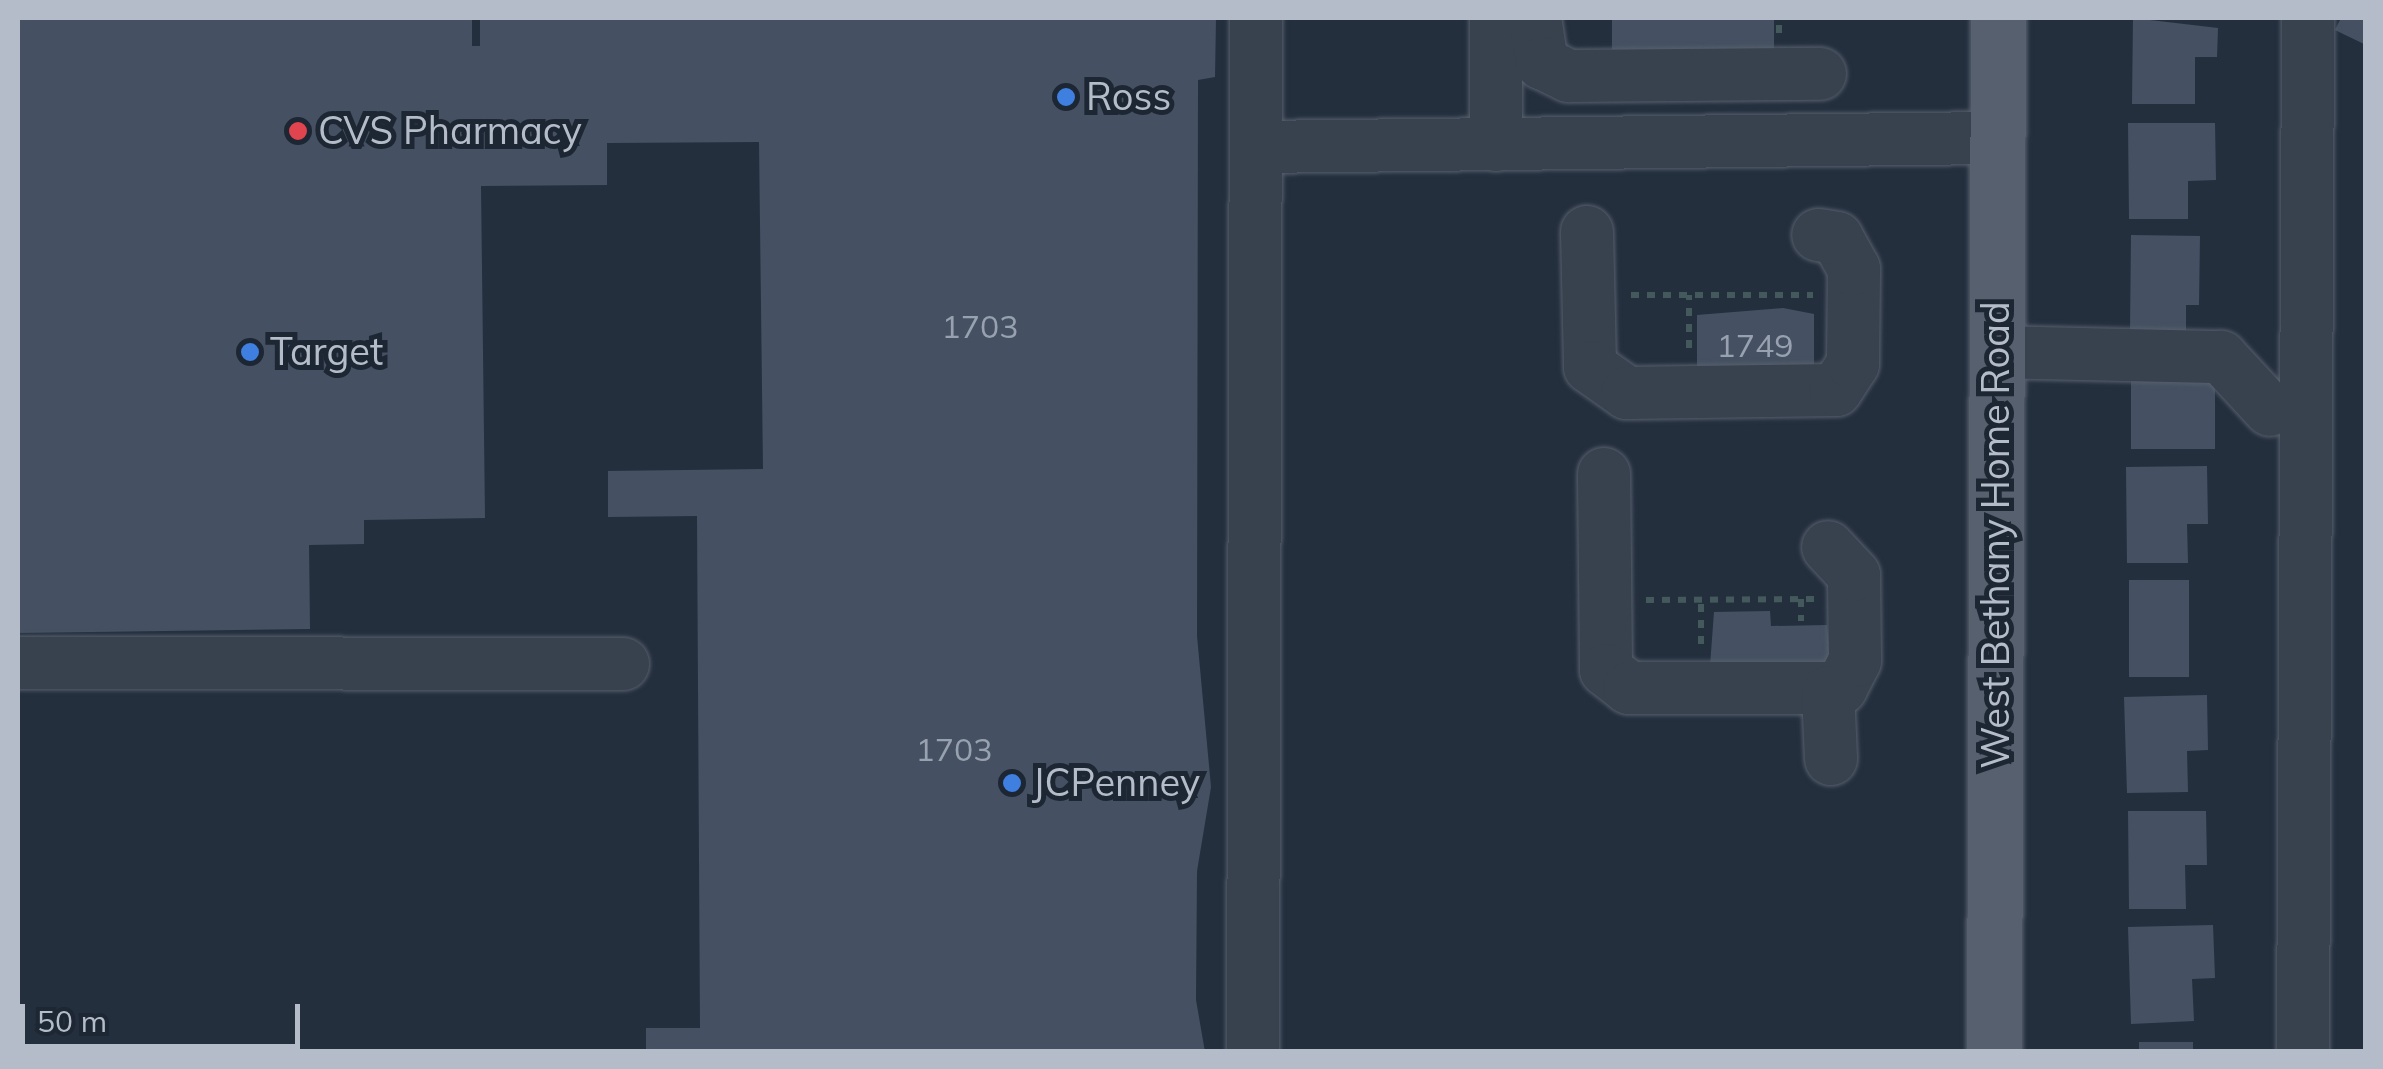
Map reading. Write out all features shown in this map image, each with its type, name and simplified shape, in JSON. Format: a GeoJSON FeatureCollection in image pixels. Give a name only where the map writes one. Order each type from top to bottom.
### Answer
{"type":"FeatureCollection","features":[{"type":"Feature","properties":{"kind":"main road","name":"West Bethany Home Road"},"geometry":{"type":"LineString","coordinates":[[1994,1052],[1998,18]]}},
{"type":"Feature","properties":{"kind":"lane"},"geometry":{"type":"LineString","coordinates":[[1253,1052],[1256,18]]}},
{"type":"Feature","properties":{"kind":"lane"},"geometry":{"type":"LineString","coordinates":[[1496,18],[1496,145]]}},
{"type":"Feature","properties":{"kind":"lane"},"geometry":{"type":"LineString","coordinates":[[1536,18],[1542,63],[1569,76],[1820,74]]}},
{"type":"Feature","properties":{"kind":"lane"},"geometry":{"type":"LineString","coordinates":[[2303,1052],[2308,18]]}},
{"type":"Feature","properties":{"kind":"lane"},"geometry":{"type":"LineString","coordinates":[[1256,147],[1997,138]]}},
{"type":"Feature","properties":{"kind":"lane"},"geometry":{"type":"LineString","coordinates":[[1587,232],[1590,367],[1607,386],[1688,394],[1836,390],[1853,364],[1850,252],[1818,235]]}},
{"type":"Feature","properties":{"kind":"lane"},"geometry":{"type":"LineString","coordinates":[[1997,352],[2222,357],[2270,410]]}},
{"type":"Feature","properties":{"kind":"lane"},"geometry":{"type":"LineString","coordinates":[[1604,474],[1606,670],[1629,688],[1828,692],[1851,674],[1854,599],[1845,556],[1828,547]]}},
{"type":"Feature","properties":{"kind":"lane"},"geometry":{"type":"LineString","coordinates":[[18,663],[622,664]]}},
{"type":"Feature","properties":{"kind":"lane"},"geometry":{"type":"LineString","coordinates":[[1828,692],[1831,759]]}},
{"type":"Feature","properties":{"kind":"path"},"geometry":{"type":"LineString","coordinates":[[1590,294],[1854,296]]}},
{"type":"Feature","properties":{"kind":"path"},"geometry":{"type":"LineString","coordinates":[[1768,295],[1768,308]]}},
{"type":"Feature","properties":{"kind":"path"},"geometry":{"type":"LineString","coordinates":[[1801,599],[1801,620]]}},
{"type":"Feature","properties":{"kind":"path"},"geometry":{"type":"LineString","coordinates":[[1607,600],[1854,599]]}},
{"type":"Feature","properties":{"kind":"building"},"geometry":{"type":"Polygon","coordinates":[[[18,18],[472,18],[472,46],[480,46],[480,18],[1216,18],[1215,77],[1198,80],[1197,636],[1211,787],[1197,871],[1196,1000],[1205,1052],[646,1052],[646,1028],[700,1028],[697,516],[608,517],[608,471],[763,469],[759,142],[607,143],[607,185],[481,186],[485,518],[364,520],[364,544],[309,545],[310,629],[18,633],[18,18]]]}},
{"type":"Feature","properties":{"kind":"building"},"geometry":{"type":"Polygon","coordinates":[[[1612,18],[1774,18],[1774,56],[1612,56],[1612,18]]]}},
{"type":"Feature","properties":{"kind":"building"},"geometry":{"type":"Polygon","coordinates":[[[2133,18],[2218,28],[2217,57],[2195,57],[2195,104],[2132,104],[2133,18]]]}},
{"type":"Feature","properties":{"kind":"building"},"geometry":{"type":"Polygon","coordinates":[[[2341,18],[2366,18],[2366,45],[2335,30],[2341,18]]]}},
{"type":"Feature","properties":{"kind":"building"},"geometry":{"type":"Polygon","coordinates":[[[2128,123],[2215,123],[2216,180],[2188,181],[2188,219],[2129,219],[2128,123]]]}},
{"type":"Feature","properties":{"kind":"building"},"geometry":{"type":"Polygon","coordinates":[[[2131,235],[2200,236],[2199,305],[2186,305],[2186,333],[2130,333],[2131,235]]]}},
{"type":"Feature","properties":{"kind":"building"},"geometry":{"type":"Polygon","coordinates":[[[1783,308],[1814,314],[1814,375],[1697,376],[1697,315],[1783,308]]]}},
{"type":"Feature","properties":{"kind":"building"},"geometry":{"type":"Polygon","coordinates":[[[2131,370],[2215,370],[2215,449],[2131,449],[2131,370]]]}},
{"type":"Feature","properties":{"kind":"building"},"geometry":{"type":"Polygon","coordinates":[[[2207,466],[2208,524],[2187,524],[2188,563],[2127,563],[2126,467],[2207,466]]]}},
{"type":"Feature","properties":{"kind":"building"},"geometry":{"type":"Polygon","coordinates":[[[2129,580],[2189,580],[2189,677],[2129,677],[2129,580]]]}},
{"type":"Feature","properties":{"kind":"building"},"geometry":{"type":"Polygon","coordinates":[[[1770,611],[1771,626],[1827,625],[1831,662],[1709,679],[1714,612],[1770,611]]]}},
{"type":"Feature","properties":{"kind":"building"},"geometry":{"type":"Polygon","coordinates":[[[2207,695],[2208,750],[2187,751],[2188,792],[2127,793],[2124,697],[2207,695]]]}},
{"type":"Feature","properties":{"kind":"building"},"geometry":{"type":"Polygon","coordinates":[[[2128,811],[2206,811],[2207,865],[2185,865],[2186,909],[2129,909],[2128,811]]]}},
{"type":"Feature","properties":{"kind":"building"},"geometry":{"type":"Polygon","coordinates":[[[2213,925],[2215,978],[2192,979],[2194,1021],[2131,1024],[2128,927],[2213,925]]]}},
{"type":"Feature","properties":{"kind":"building"},"geometry":{"type":"Polygon","coordinates":[[[2139,1042],[2193,1042],[2193,1052],[2139,1052],[2139,1042]]]}},
{"type":"Feature","properties":{"kind":"place","name":"Ross"},"geometry":{"type":"Point","coordinates":[1066,97]}},
{"type":"Feature","properties":{"kind":"place","name":"CVS Pharmacy"},"geometry":{"type":"Point","coordinates":[298,131]}},
{"type":"Feature","properties":{"kind":"place","name":"Target"},"geometry":{"type":"Point","coordinates":[250,352]}},
{"type":"Feature","properties":{"kind":"place","name":"JCPenney"},"geometry":{"type":"Point","coordinates":[1012,783]}}]}
